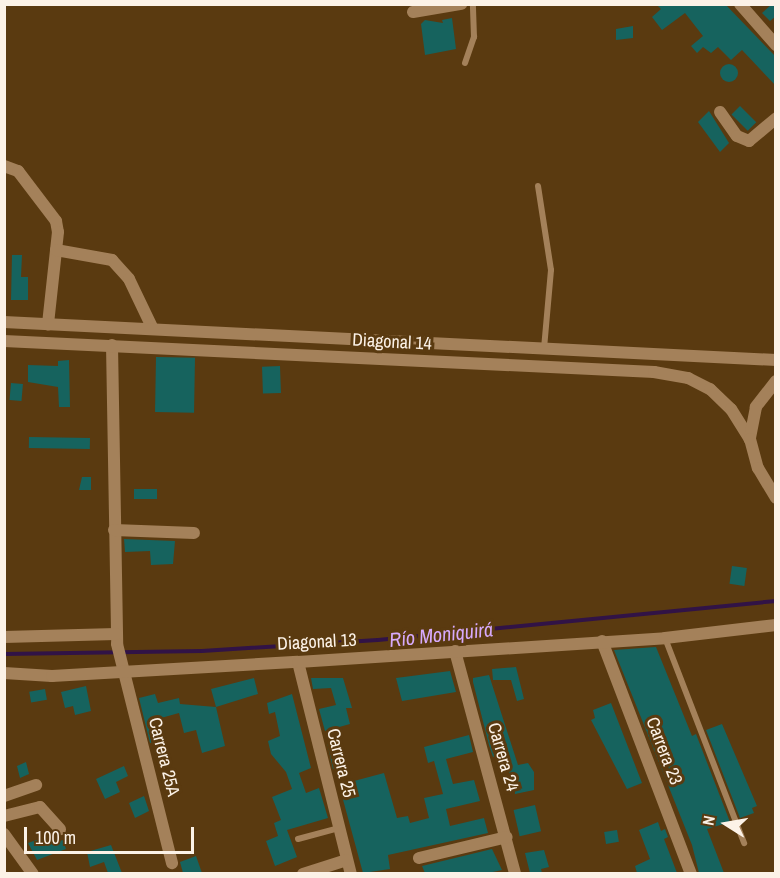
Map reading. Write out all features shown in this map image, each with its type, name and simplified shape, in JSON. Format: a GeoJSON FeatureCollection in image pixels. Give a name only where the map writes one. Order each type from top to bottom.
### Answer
{"type":"FeatureCollection","features":[{"type":"Feature","properties":{"kind":"street"},"geometry":{"type":"LineString","coordinates":[[413,12],[461,4]]}},
{"type":"Feature","properties":{"kind":"street"},"geometry":{"type":"LineString","coordinates":[[740,4],[776,45]]}},
{"type":"Feature","properties":{"kind":"street"},"geometry":{"type":"LineString","coordinates":[[720,112],[737,135],[749,141],[776,118]]}},
{"type":"Feature","properties":{"kind":"street"},"geometry":{"type":"LineString","coordinates":[[4,166],[18,171],[56,222],[58,232],[48,324]]}},
{"type":"Feature","properties":{"kind":"street"},"geometry":{"type":"LineString","coordinates":[[56,250],[112,261],[129,279],[152,327]]}},
{"type":"Feature","properties":{"kind":"street","name":"Diagonal 14"},"geometry":{"type":"LineString","coordinates":[[4,322],[152,327],[776,360]]}},
{"type":"Feature","properties":{"kind":"street","name":"Diagonal 14"},"geometry":{"type":"LineString","coordinates":[[4,341],[654,372],[688,378],[710,389],[731,409],[750,438]]}},
{"type":"Feature","properties":{"kind":"street","name":"Carrera 25A"},"geometry":{"type":"LineString","coordinates":[[111,345],[117,639],[172,862]]}},
{"type":"Feature","properties":{"kind":"street"},"geometry":{"type":"LineString","coordinates":[[776,381],[756,407],[750,438],[758,468],[776,498]]}},
{"type":"Feature","properties":{"kind":"street"},"geometry":{"type":"LineString","coordinates":[[114,530],[194,533]]}},
{"type":"Feature","properties":{"kind":"street","name":"Diagonal 13"},"geometry":{"type":"LineString","coordinates":[[4,673],[52,676],[122,666],[298,662],[665,638],[776,625]]}},
{"type":"Feature","properties":{"kind":"street"},"geometry":{"type":"LineString","coordinates":[[4,637],[117,639]]}},
{"type":"Feature","properties":{"kind":"street","name":"Carrera 23"},"geometry":{"type":"LineString","coordinates":[[602,641],[692,873]]}},
{"type":"Feature","properties":{"kind":"street","name":"Carrera 24"},"geometry":{"type":"LineString","coordinates":[[455,651],[515,873]]}},
{"type":"Feature","properties":{"kind":"street","name":"Carrera 25"},"geometry":{"type":"LineString","coordinates":[[298,662],[351,873]]}},
{"type":"Feature","properties":{"kind":"street"},"geometry":{"type":"LineString","coordinates":[[4,796],[36,785]]}},
{"type":"Feature","properties":{"kind":"street"},"geometry":{"type":"LineString","coordinates":[[4,816],[40,807],[60,829]]}},
{"type":"Feature","properties":{"kind":"street"},"geometry":{"type":"LineString","coordinates":[[4,834],[33,873]]}},
{"type":"Feature","properties":{"kind":"street"},"geometry":{"type":"LineString","coordinates":[[419,858],[507,837]]}},
{"type":"Feature","properties":{"kind":"street"},"geometry":{"type":"LineString","coordinates":[[303,873],[347,860]]}},
{"type":"Feature","properties":{"kind":"lane"},"geometry":{"type":"LineString","coordinates":[[465,63],[474,37],[473,4]]}},
{"type":"Feature","properties":{"kind":"lane"},"geometry":{"type":"LineString","coordinates":[[538,186],[551,270],[544,348]]}},
{"type":"Feature","properties":{"kind":"lane"},"geometry":{"type":"LineString","coordinates":[[665,638],[744,843]]}},
{"type":"Feature","properties":{"kind":"lane"},"geometry":{"type":"LineString","coordinates":[[298,839],[339,828]]}},
{"type":"Feature","properties":{"kind":"building"},"geometry":{"type":"Polygon","coordinates":[[[656,4],[725,4],[776,57],[776,86],[742,50],[731,60],[718,47],[711,53],[703,47],[697,53],[691,46],[703,36],[685,13],[662,30],[652,17],[661,9],[656,4]]]}},
{"type":"Feature","properties":{"kind":"building"},"geometry":{"type":"Polygon","coordinates":[[[772,4],[776,4],[776,16],[770,21],[762,13],[772,4]]]}},
{"type":"Feature","properties":{"kind":"building"},"geometry":{"type":"Polygon","coordinates":[[[452,18],[456,49],[425,55],[421,24],[425,20],[443,23],[442,20],[452,18]]]}},
{"type":"Feature","properties":{"kind":"building"},"geometry":{"type":"Polygon","coordinates":[[[633,26],[633,38],[616,40],[616,29],[633,26]]]}},
{"type":"Feature","properties":{"kind":"building"},"geometry":{"type":"Polygon","coordinates":[[[729,64],[737,69],[738,73],[733,81],[729,82],[721,77],[720,73],[725,65],[729,64]]]}},
{"type":"Feature","properties":{"kind":"building"},"geometry":{"type":"Polygon","coordinates":[[[740,106],[756,122],[748,131],[732,114],[740,106]]]}},
{"type":"Feature","properties":{"kind":"building"},"geometry":{"type":"Polygon","coordinates":[[[709,111],[729,143],[720,152],[698,122],[709,111]]]}},
{"type":"Feature","properties":{"kind":"building"},"geometry":{"type":"Polygon","coordinates":[[[12,255],[22,255],[21,277],[28,277],[28,300],[11,300],[12,255]]]}},
{"type":"Feature","properties":{"kind":"building"},"geometry":{"type":"Polygon","coordinates":[[[156,357],[195,358],[194,413],[155,412],[156,357]]]}},
{"type":"Feature","properties":{"kind":"building"},"geometry":{"type":"Polygon","coordinates":[[[69,360],[70,407],[59,407],[58,387],[28,382],[28,365],[58,366],[58,361],[69,360]]]}},
{"type":"Feature","properties":{"kind":"building"},"geometry":{"type":"Polygon","coordinates":[[[280,366],[281,393],[263,394],[262,367],[280,366]]]}},
{"type":"Feature","properties":{"kind":"building"},"geometry":{"type":"Polygon","coordinates":[[[11,383],[23,384],[21,401],[10,400],[11,383]]]}},
{"type":"Feature","properties":{"kind":"building"},"geometry":{"type":"Polygon","coordinates":[[[29,437],[90,438],[90,449],[29,448],[29,437]]]}},
{"type":"Feature","properties":{"kind":"building"},"geometry":{"type":"Polygon","coordinates":[[[82,477],[91,477],[91,490],[79,490],[82,477]]]}},
{"type":"Feature","properties":{"kind":"building"},"geometry":{"type":"Polygon","coordinates":[[[134,489],[157,489],[157,499],[134,499],[134,489]]]}},
{"type":"Feature","properties":{"kind":"building"},"geometry":{"type":"Polygon","coordinates":[[[124,539],[175,541],[173,564],[151,565],[150,551],[125,552],[124,539]]]}},
{"type":"Feature","properties":{"kind":"building"},"geometry":{"type":"Polygon","coordinates":[[[732,566],[747,568],[744,586],[729,584],[732,566]]]}},
{"type":"Feature","properties":{"kind":"building"},"geometry":{"type":"Polygon","coordinates":[[[656,647],[692,736],[696,734],[730,822],[707,829],[724,873],[699,873],[692,845],[614,650],[656,647]]]}},
{"type":"Feature","properties":{"kind":"building"},"geometry":{"type":"Polygon","coordinates":[[[516,667],[524,699],[517,701],[511,680],[493,680],[492,669],[516,667]]]}},
{"type":"Feature","properties":{"kind":"building"},"geometry":{"type":"Polygon","coordinates":[[[450,671],[456,692],[402,701],[396,678],[450,671]]]}},
{"type":"Feature","properties":{"kind":"building"},"geometry":{"type":"Polygon","coordinates":[[[489,675],[518,765],[528,763],[534,772],[534,790],[515,794],[504,755],[493,757],[473,682],[473,678],[489,675]]]}},
{"type":"Feature","properties":{"kind":"building"},"geometry":{"type":"Polygon","coordinates":[[[254,678],[258,694],[216,707],[211,689],[254,678]]]}},
{"type":"Feature","properties":{"kind":"building"},"geometry":{"type":"Polygon","coordinates":[[[311,678],[343,678],[352,708],[346,708],[350,724],[325,731],[319,709],[336,705],[331,688],[313,689],[311,678]]]}},
{"type":"Feature","properties":{"kind":"building"},"geometry":{"type":"Polygon","coordinates":[[[86,686],[91,711],[75,715],[73,706],[65,708],[61,692],[86,686]]]}},
{"type":"Feature","properties":{"kind":"building"},"geometry":{"type":"Polygon","coordinates":[[[45,689],[47,700],[31,703],[29,692],[45,689]]]}},
{"type":"Feature","properties":{"kind":"building"},"geometry":{"type":"Polygon","coordinates":[[[155,694],[158,703],[179,698],[180,704],[216,707],[225,746],[202,753],[196,730],[184,733],[179,713],[161,718],[166,740],[150,743],[139,698],[155,694]]]}},
{"type":"Feature","properties":{"kind":"building"},"geometry":{"type":"Polygon","coordinates":[[[292,694],[311,768],[299,773],[306,793],[319,788],[328,818],[287,830],[297,857],[275,866],[266,841],[278,836],[274,823],[281,820],[272,797],[292,789],[286,772],[271,754],[268,741],[280,736],[275,712],[269,714],[267,703],[292,694]]]}},
{"type":"Feature","properties":{"kind":"building"},"geometry":{"type":"Polygon","coordinates":[[[611,703],[642,783],[627,789],[591,720],[595,718],[593,710],[611,703]]]}},
{"type":"Feature","properties":{"kind":"building"},"geometry":{"type":"Polygon","coordinates":[[[722,724],[757,806],[752,808],[754,813],[740,818],[706,730],[722,724]]]}},
{"type":"Feature","properties":{"kind":"building"},"geometry":{"type":"Polygon","coordinates":[[[469,735],[473,752],[446,759],[453,784],[474,780],[480,801],[446,809],[450,826],[484,818],[488,833],[388,855],[390,869],[363,873],[339,785],[384,773],[397,818],[408,816],[410,823],[429,818],[424,798],[443,794],[434,761],[428,763],[424,747],[469,735]]]}},
{"type":"Feature","properties":{"kind":"building"},"geometry":{"type":"Polygon","coordinates":[[[331,741],[338,768],[333,769],[327,742],[331,741]]]}},
{"type":"Feature","properties":{"kind":"building"},"geometry":{"type":"Polygon","coordinates":[[[26,762],[29,774],[20,778],[17,766],[26,762]]]}},
{"type":"Feature","properties":{"kind":"building"},"geometry":{"type":"Polygon","coordinates":[[[124,766],[128,776],[116,782],[120,792],[105,799],[96,779],[124,766]]]}},
{"type":"Feature","properties":{"kind":"building"},"geometry":{"type":"Polygon","coordinates":[[[144,796],[149,811],[135,818],[129,803],[144,796]]]}},
{"type":"Feature","properties":{"kind":"building"},"geometry":{"type":"Polygon","coordinates":[[[535,805],[541,831],[520,836],[514,810],[535,805]]]}},
{"type":"Feature","properties":{"kind":"building"},"geometry":{"type":"Polygon","coordinates":[[[658,822],[661,831],[665,829],[668,837],[664,839],[677,873],[637,873],[635,866],[650,859],[639,830],[658,822]]]}},
{"type":"Feature","properties":{"kind":"building"},"geometry":{"type":"Polygon","coordinates":[[[617,830],[619,842],[606,844],[604,832],[617,830]]]}},
{"type":"Feature","properties":{"kind":"building"},"geometry":{"type":"Polygon","coordinates":[[[53,834],[57,842],[63,840],[66,849],[37,860],[28,843],[53,834]]]}},
{"type":"Feature","properties":{"kind":"building"},"geometry":{"type":"Polygon","coordinates":[[[111,845],[122,873],[108,873],[104,862],[90,867],[87,852],[111,845]]]}},
{"type":"Feature","properties":{"kind":"building"},"geometry":{"type":"Polygon","coordinates":[[[492,849],[502,870],[488,873],[425,873],[422,866],[492,849]]]}},
{"type":"Feature","properties":{"kind":"building"},"geometry":{"type":"Polygon","coordinates":[[[544,850],[549,867],[541,869],[542,873],[530,873],[525,853],[544,850]]]}},
{"type":"Feature","properties":{"kind":"building"},"geometry":{"type":"Polygon","coordinates":[[[196,856],[202,873],[183,873],[180,862],[196,856]]]}},
{"type":"Feature","properties":{"kind":"waterway","name":"Río Moniquirá"},"geometry":{"type":"LineString","coordinates":[[4,654],[202,651],[378,640],[776,601]]}}]}
